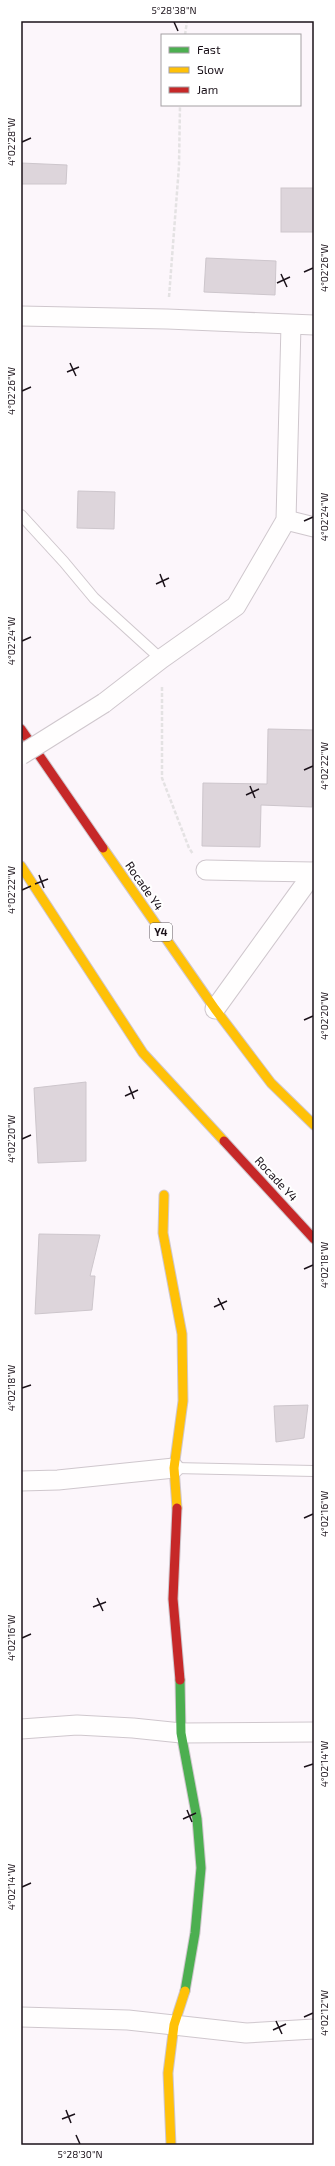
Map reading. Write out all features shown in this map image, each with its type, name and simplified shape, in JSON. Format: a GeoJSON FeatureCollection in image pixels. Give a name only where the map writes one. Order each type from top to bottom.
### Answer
{"type":"FeatureCollection","features":[{"type":"Feature","properties":{"kind":"main road","name":"Rocade Y4"},"geometry":{"type":"LineString","coordinates":[[21,729],[215,1009],[271,1083],[314,1125]]}},
{"type":"Feature","properties":{"kind":"main road","name":"Rocade Y4"},"geometry":{"type":"LineString","coordinates":[[21,866],[143,1053],[314,1239]]}},
{"type":"Feature","properties":{"kind":"main road"},"geometry":{"type":"LineString","coordinates":[[164,1196],[163,1233],[182,1334],[183,1402],[174,1468],[178,1512],[173,1599],[180,1673],[181,1733],[197,1819],[201,1868],[195,1933],[185,1992],[174,2025],[168,2073],[171,2145]]}},
{"type":"Feature","properties":{"kind":"street"},"geometry":{"type":"LineString","coordinates":[[21,316],[167,319],[314,325]]}},
{"type":"Feature","properties":{"kind":"street"},"geometry":{"type":"LineString","coordinates":[[21,756],[104,703],[161,659],[236,606],[286,520],[291,325]]}},
{"type":"Feature","properties":{"kind":"street"},"geometry":{"type":"LineString","coordinates":[[286,520],[314,527]]}},
{"type":"Feature","properties":{"kind":"street"},"geometry":{"type":"LineString","coordinates":[[206,870],[314,872]]}},
{"type":"Feature","properties":{"kind":"street"},"geometry":{"type":"LineString","coordinates":[[215,1009],[314,872]]}},
{"type":"Feature","properties":{"kind":"street"},"geometry":{"type":"LineString","coordinates":[[21,1481],[58,1480],[174,1468]]}},
{"type":"Feature","properties":{"kind":"street"},"geometry":{"type":"LineString","coordinates":[[21,1729],[77,1725],[133,1728],[181,1733],[314,1732]]}},
{"type":"Feature","properties":{"kind":"street"},"geometry":{"type":"LineString","coordinates":[[21,2017],[128,2020],[246,2033],[314,2029]]}},
{"type":"Feature","properties":{"kind":"lane"},"geometry":{"type":"LineString","coordinates":[[21,515],[64,562],[94,598],[161,659]]}},
{"type":"Feature","properties":{"kind":"lane"},"geometry":{"type":"LineString","coordinates":[[174,1468],[314,1471]]}},
{"type":"Feature","properties":{"kind":"path"},"geometry":{"type":"LineString","coordinates":[[185,34],[187,21]]}},
{"type":"Feature","properties":{"kind":"path"},"geometry":{"type":"LineString","coordinates":[[167,319],[179,166],[180,106]]}},
{"type":"Feature","properties":{"kind":"path"},"geometry":{"type":"LineString","coordinates":[[161,659],[164,730],[162,778],[189,848],[206,870]]}},
{"type":"Feature","properties":{"kind":"building"},"geometry":{"type":"Polygon","coordinates":[[[21,163],[67,165],[66,184],[21,184],[21,163]]]}},
{"type":"Feature","properties":{"kind":"building"},"geometry":{"type":"Polygon","coordinates":[[[281,188],[314,188],[314,232],[281,232],[281,188]]]}},
{"type":"Feature","properties":{"kind":"building"},"geometry":{"type":"Polygon","coordinates":[[[206,258],[276,261],[275,295],[204,292],[206,258]]]}},
{"type":"Feature","properties":{"kind":"building"},"geometry":{"type":"Polygon","coordinates":[[[78,491],[115,492],[114,529],[77,528],[78,491]]]}},
{"type":"Feature","properties":{"kind":"building"},"geometry":{"type":"Polygon","coordinates":[[[268,729],[314,730],[312,807],[261,805],[260,847],[202,846],[203,783],[267,784],[268,729]]]}},
{"type":"Feature","properties":{"kind":"building"},"geometry":{"type":"Polygon","coordinates":[[[86,1082],[86,1161],[38,1163],[34,1088],[86,1082]]]}},
{"type":"Feature","properties":{"kind":"building"},"geometry":{"type":"Polygon","coordinates":[[[39,1234],[100,1235],[90,1276],[95,1276],[92,1310],[35,1314],[39,1234]]]}},
{"type":"Feature","properties":{"kind":"building"},"geometry":{"type":"Polygon","coordinates":[[[308,1405],[304,1438],[276,1442],[274,1406],[308,1405]]]}},
{"type":"Feature","properties":{"kind":"traffic: fast"},"geometry":{"type":"LineString","coordinates":[[180,1680],[181,1733],[197,1819],[201,1868],[195,1933],[185,1991]]}},
{"type":"Feature","properties":{"kind":"traffic: slow"},"geometry":{"type":"LineString","coordinates":[[103,848],[215,1009],[271,1083],[314,1125]]}},
{"type":"Feature","properties":{"kind":"traffic: slow"},"geometry":{"type":"LineString","coordinates":[[21,866],[143,1053],[224,1141]]}},
{"type":"Feature","properties":{"kind":"traffic: slow"},"geometry":{"type":"LineString","coordinates":[[164,1195],[163,1233],[182,1334],[183,1401],[174,1468],[177,1508]]}},
{"type":"Feature","properties":{"kind":"traffic: slow"},"geometry":{"type":"LineString","coordinates":[[171,2145],[168,2073],[174,2025],[185,1991]]}},
{"type":"Feature","properties":{"kind":"traffic: jam"},"geometry":{"type":"LineString","coordinates":[[21,729],[103,848]]}},
{"type":"Feature","properties":{"kind":"traffic: jam"},"geometry":{"type":"LineString","coordinates":[[224,1141],[314,1239]]}},
{"type":"Feature","properties":{"kind":"traffic: jam"},"geometry":{"type":"LineString","coordinates":[[177,1508],[173,1599],[180,1680]]}}]}
